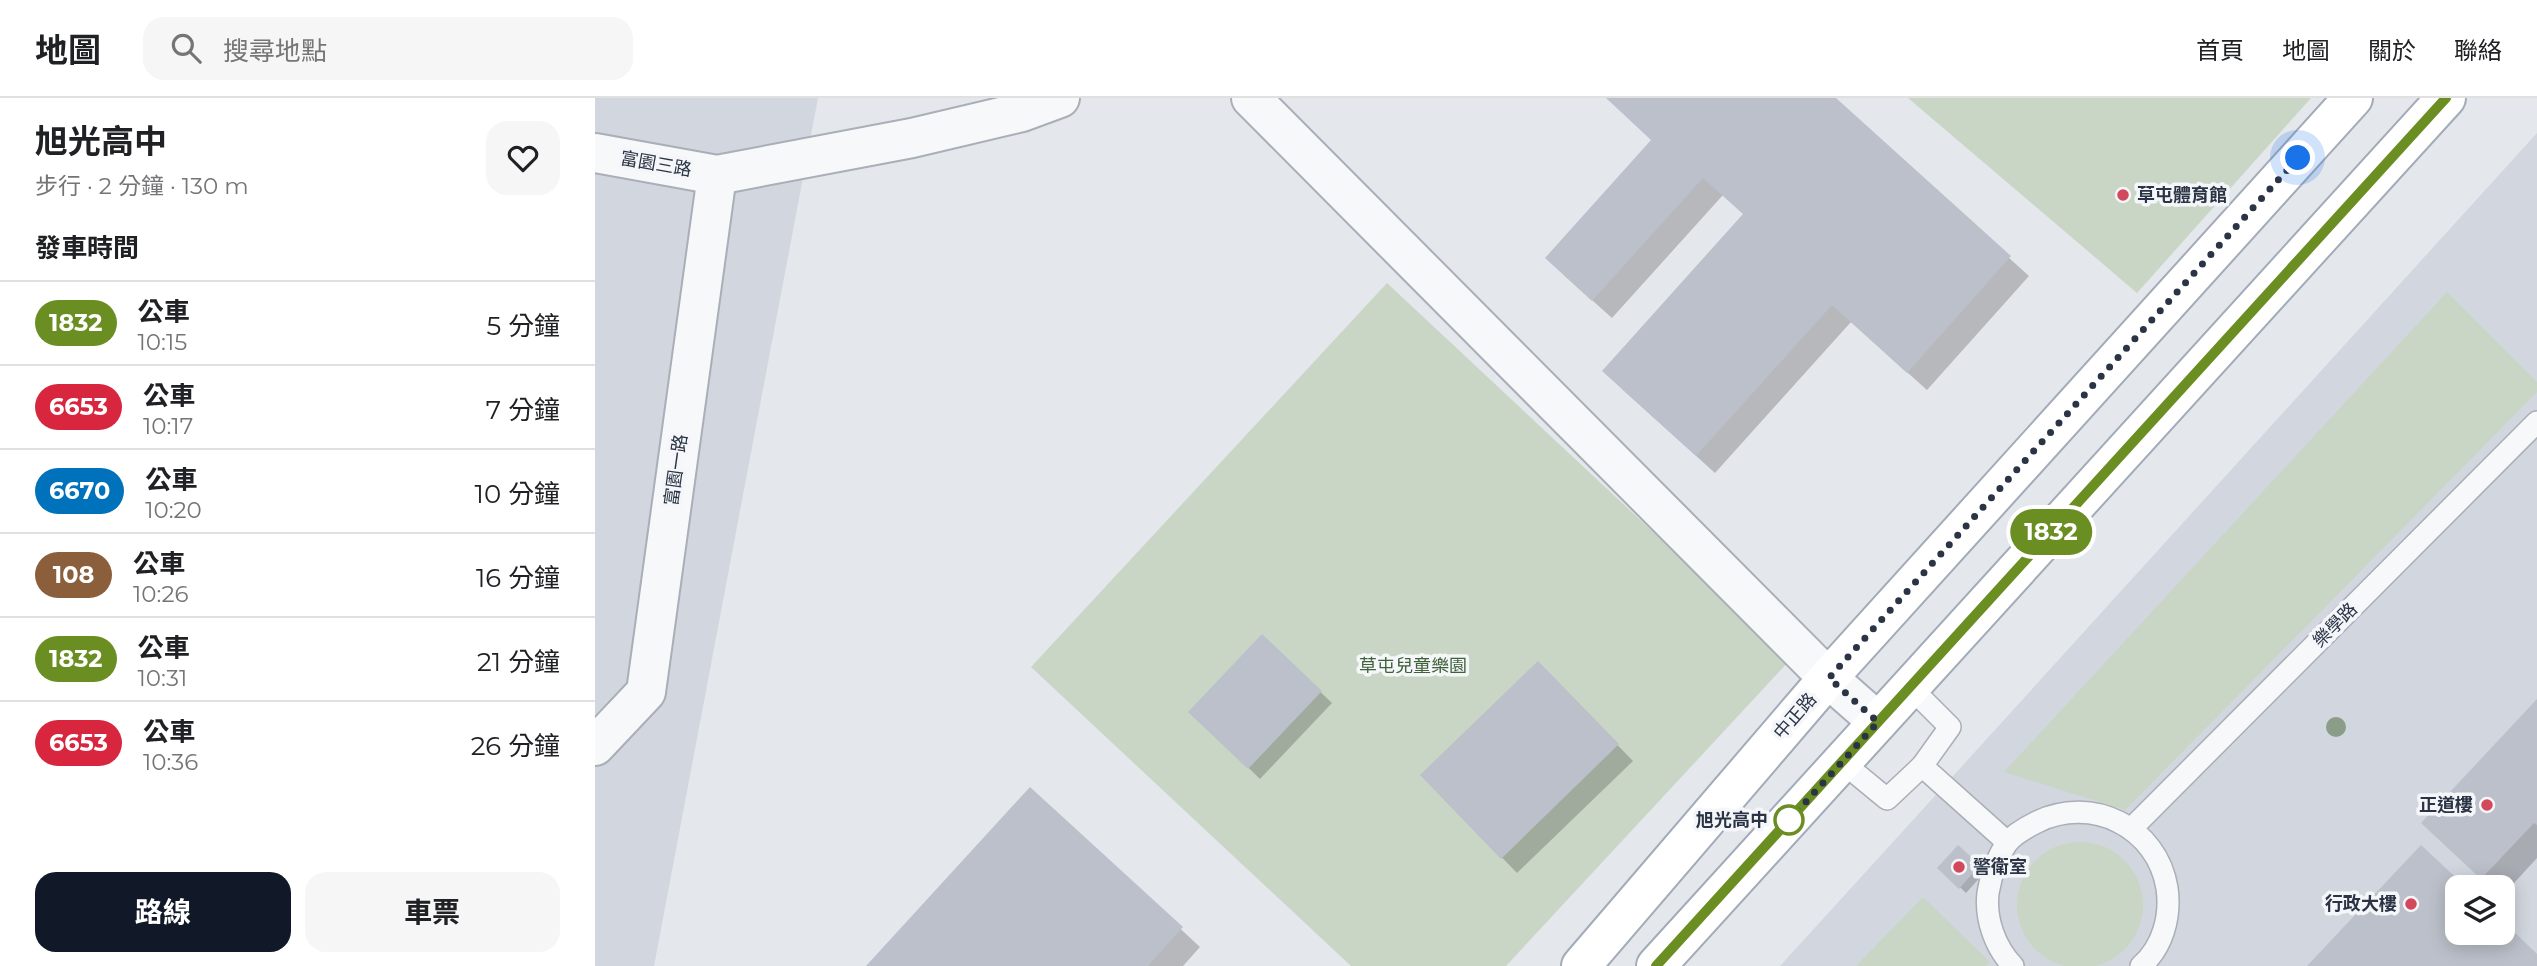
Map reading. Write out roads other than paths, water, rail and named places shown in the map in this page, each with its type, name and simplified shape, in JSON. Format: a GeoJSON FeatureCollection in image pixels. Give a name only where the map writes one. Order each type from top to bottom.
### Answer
{"type":"FeatureCollection","features":[{"type":"Feature","properties":{"kind":"main road","name":"中正路"},"geometry":{"type":"LineString","coordinates":[[1581,966],[1829,678],[2353,98]]}},
{"type":"Feature","properties":{"kind":"main road"},"geometry":{"type":"LineString","coordinates":[[1656,966],[2446,98]]}},
{"type":"Feature","properties":{"kind":"street"},"geometry":{"type":"LineString","coordinates":[[717,175],[912,138],[1022,112],[1060,98]]}},
{"type":"Feature","properties":{"kind":"street"},"geometry":{"type":"LineString","coordinates":[[1251,98],[1829,678],[1878,722]]}},
{"type":"Feature","properties":{"kind":"street","name":"富園三路"},"geometry":{"type":"LineString","coordinates":[[595,153],[717,175]]}},
{"type":"Feature","properties":{"kind":"street","name":"富園一路"},"geometry":{"type":"LineString","coordinates":[[595,746],[646,692],[717,175]]}},
{"type":"Feature","properties":{"kind":"lane","name":"樂學路"},"geometry":{"type":"LineString","coordinates":[[2132,828],[2537,422]]}},
{"type":"Feature","properties":{"kind":"lane"},"geometry":{"type":"LineString","coordinates":[[1842,762],[1887,799],[1921,766],[1950,727],[1910,687]]}},
{"type":"Feature","properties":{"kind":"lane"},"geometry":{"type":"LineString","coordinates":[[1921,766],[2007,842]]}},
{"type":"Feature","properties":{"kind":"lane"},"geometry":{"type":"LineString","coordinates":[[2011,965],[1994,938],[1986,907],[1991,876],[2007,842],[2025,828],[2050,815],[2078,811],[2107,816],[2132,828],[2152,849],[2165,874],[2169,902],[2164,933],[2148,960],[2141,966]]}},
{"type":"Feature","properties":{"kind":"place","name":"草屯體育館"},"geometry":{"type":"Point","coordinates":[2123,195]}},
{"type":"Feature","properties":{"kind":"place","name":"正道樓"},"geometry":{"type":"Point","coordinates":[2487,805]}},
{"type":"Feature","properties":{"kind":"place","name":"旭光高中"},"geometry":{"type":"Point","coordinates":[1789,820]}},
{"type":"Feature","properties":{"kind":"place","name":"警衛室"},"geometry":{"type":"Point","coordinates":[1959,867]}},
{"type":"Feature","properties":{"kind":"place","name":"行政大樓"},"geometry":{"type":"Point","coordinates":[2411,904]}},
{"type":"Feature","properties":{"kind":"park label","name":"草屯兒童樂園"},"geometry":{"type":"Point","coordinates":[1413,666]}}]}
